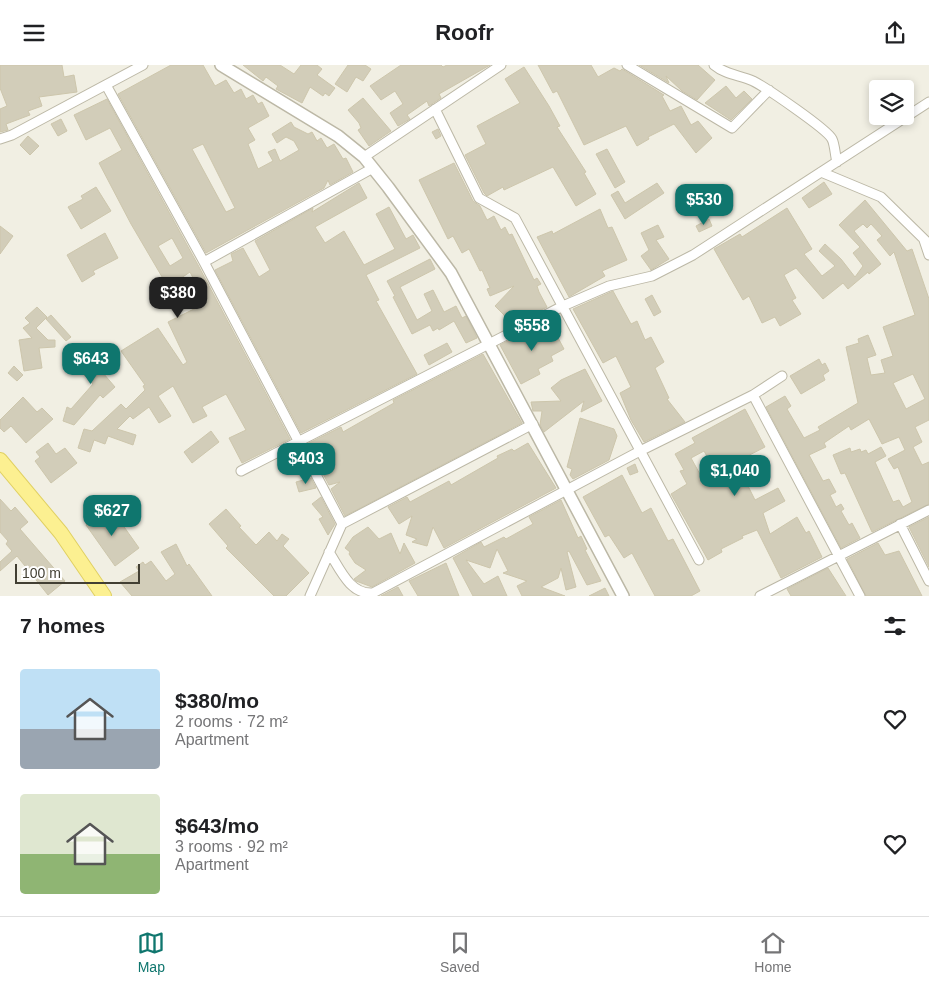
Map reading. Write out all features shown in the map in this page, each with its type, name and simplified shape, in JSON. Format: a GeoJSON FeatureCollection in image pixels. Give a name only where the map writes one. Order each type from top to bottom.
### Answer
{"type":"FeatureCollection","features":[{"type":"Feature","properties":{"kind":"main road"},"geometry":{"type":"LineString","coordinates":[[0,460],[61,533],[104,596]]}},
{"type":"Feature","properties":{"kind":"street"},"geometry":{"type":"LineString","coordinates":[[0,139],[12,135],[143,65]]}},
{"type":"Feature","properties":{"kind":"street"},"geometry":{"type":"LineString","coordinates":[[221,65],[338,136],[364,157],[373,168],[451,273],[623,596]]}},
{"type":"Feature","properties":{"kind":"street"},"geometry":{"type":"LineString","coordinates":[[364,157],[501,65]]}},
{"type":"Feature","properties":{"kind":"street"},"geometry":{"type":"LineString","coordinates":[[627,65],[732,128],[769,90]]}},
{"type":"Feature","properties":{"kind":"street"},"geometry":{"type":"LineString","coordinates":[[714,65],[733,76],[751,80],[769,90],[832,138],[837,162]]}},
{"type":"Feature","properties":{"kind":"street"},"geometry":{"type":"LineString","coordinates":[[106,85],[204,262],[342,524]]}},
{"type":"Feature","properties":{"kind":"street"},"geometry":{"type":"LineString","coordinates":[[241,471],[563,306],[609,286],[663,272],[929,102]]}},
{"type":"Feature","properties":{"kind":"street"},"geometry":{"type":"LineString","coordinates":[[435,109],[479,198],[515,218],[700,560]]}},
{"type":"Feature","properties":{"kind":"street"},"geometry":{"type":"LineString","coordinates":[[204,262],[373,168]]}},
{"type":"Feature","properties":{"kind":"street"},"geometry":{"type":"LineString","coordinates":[[821,172],[889,202],[927,241],[929,255]]}},
{"type":"Feature","properties":{"kind":"street"},"geometry":{"type":"LineString","coordinates":[[329,552],[354,589],[362,594],[373,593],[640,451],[754,395],[782,376]]}},
{"type":"Feature","properties":{"kind":"street"},"geometry":{"type":"LineString","coordinates":[[754,395],[860,596]]}},
{"type":"Feature","properties":{"kind":"street"},"geometry":{"type":"LineString","coordinates":[[310,596],[342,524],[533,424]]}},
{"type":"Feature","properties":{"kind":"street"},"geometry":{"type":"LineString","coordinates":[[760,596],[929,509]]}},
{"type":"Feature","properties":{"kind":"street"},"geometry":{"type":"LineString","coordinates":[[900,524],[929,581]]}},
{"type":"Feature","properties":{"kind":"building"},"geometry":{"type":"Polygon","coordinates":[[[0,65],[62,65],[64,77],[74,75],[77,92],[39,97],[42,106],[28,111],[30,115],[6,124],[8,130],[0,132],[0,109],[7,106],[0,88],[0,65]]]}},
{"type":"Feature","properties":{"kind":"building"},"geometry":{"type":"Polygon","coordinates":[[[171,65],[203,65],[215,86],[226,80],[234,93],[241,89],[246,99],[253,95],[258,104],[262,102],[269,116],[248,128],[255,140],[248,144],[258,169],[273,161],[268,152],[275,149],[280,161],[299,150],[294,141],[286,137],[277,143],[272,134],[291,122],[294,127],[308,134],[312,132],[317,141],[321,138],[327,148],[334,144],[343,159],[346,158],[353,172],[330,185],[328,180],[324,188],[206,253],[118,94],[171,65]],[[203,144],[192,149],[226,212],[235,208],[203,144]]]}},
{"type":"Feature","properties":{"kind":"building"},"geometry":{"type":"Polygon","coordinates":[[[243,65],[280,65],[294,74],[301,65],[317,65],[322,69],[317,75],[335,88],[329,96],[325,93],[323,96],[310,87],[302,103],[276,89],[278,86],[266,77],[263,81],[243,65]]]}},
{"type":"Feature","properties":{"kind":"building"},"geometry":{"type":"Polygon","coordinates":[[[348,65],[365,65],[371,69],[363,81],[356,77],[347,92],[335,84],[348,65]]]}},
{"type":"Feature","properties":{"kind":"building"},"geometry":{"type":"Polygon","coordinates":[[[401,65],[441,65],[443,67],[447,65],[490,65],[439,94],[441,98],[429,106],[427,101],[407,115],[410,119],[398,126],[390,113],[403,104],[395,91],[381,100],[370,86],[401,65]]]}},
{"type":"Feature","properties":{"kind":"building"},"geometry":{"type":"Polygon","coordinates":[[[538,65],[591,65],[598,77],[614,68],[620,71],[622,69],[664,95],[662,96],[670,111],[681,106],[691,125],[698,121],[712,138],[696,153],[674,124],[648,137],[649,139],[637,146],[626,126],[584,145],[557,91],[553,93],[538,65]]]}},
{"type":"Feature","properties":{"kind":"building"},"geometry":{"type":"Polygon","coordinates":[[[639,65],[698,65],[715,80],[697,100],[682,91],[666,76],[669,83],[639,65]]]}},
{"type":"Feature","properties":{"kind":"building"},"geometry":{"type":"Polygon","coordinates":[[[524,67],[549,106],[560,126],[557,127],[586,172],[584,173],[596,194],[576,206],[553,167],[504,190],[503,187],[487,196],[465,155],[486,144],[477,126],[520,103],[505,79],[524,67]]]}},
{"type":"Feature","properties":{"kind":"building"},"geometry":{"type":"Polygon","coordinates":[[[726,86],[736,98],[744,91],[752,99],[731,120],[705,103],[726,86]]]}},
{"type":"Feature","properties":{"kind":"building"},"geometry":{"type":"Polygon","coordinates":[[[363,98],[391,131],[369,146],[358,130],[361,128],[359,123],[348,110],[363,98]]]}},
{"type":"Feature","properties":{"kind":"building"},"geometry":{"type":"Polygon","coordinates":[[[107,99],[290,439],[242,463],[229,438],[246,430],[226,394],[202,407],[207,416],[193,423],[173,386],[158,396],[171,416],[159,423],[149,407],[133,419],[130,416],[117,429],[136,435],[133,445],[108,436],[105,444],[94,440],[90,452],[78,448],[84,429],[92,431],[121,404],[126,409],[145,390],[143,386],[145,385],[121,351],[158,328],[183,365],[187,362],[168,322],[206,303],[190,272],[168,287],[131,224],[99,163],[122,150],[110,128],[86,140],[74,115],[107,99]],[[172,238],[158,246],[170,266],[183,258],[172,238]]]}},
{"type":"Feature","properties":{"kind":"building"},"geometry":{"type":"Polygon","coordinates":[[[61,119],[67,131],[58,136],[51,124],[61,119]]]}},
{"type":"Feature","properties":{"kind":"building"},"geometry":{"type":"Polygon","coordinates":[[[438,129],[441,136],[436,139],[432,132],[438,129]]]}},
{"type":"Feature","properties":{"kind":"building"},"geometry":{"type":"Polygon","coordinates":[[[28,136],[39,146],[30,155],[20,145],[28,136]]]}},
{"type":"Feature","properties":{"kind":"building"},"geometry":{"type":"Polygon","coordinates":[[[607,149],[625,182],[615,188],[596,154],[607,149]]]}},
{"type":"Feature","properties":{"kind":"building"},"geometry":{"type":"Polygon","coordinates":[[[454,163],[473,201],[480,206],[487,220],[494,216],[501,230],[505,227],[509,235],[512,234],[534,280],[537,278],[541,284],[537,286],[547,307],[510,326],[504,315],[495,306],[514,286],[490,296],[487,289],[490,288],[482,270],[480,271],[469,249],[462,253],[453,236],[448,239],[419,180],[454,163]]]}},
{"type":"Feature","properties":{"kind":"building"},"geometry":{"type":"Polygon","coordinates":[[[824,182],[832,194],[809,208],[802,198],[824,182]]]}},
{"type":"Feature","properties":{"kind":"building"},"geometry":{"type":"Polygon","coordinates":[[[359,183],[367,198],[315,227],[325,243],[344,231],[364,265],[395,249],[376,214],[389,207],[406,239],[413,235],[420,248],[366,275],[379,300],[376,301],[417,374],[301,433],[215,270],[233,261],[231,254],[243,248],[259,277],[270,270],[255,241],[313,208],[312,212],[359,183]]]}},
{"type":"Feature","properties":{"kind":"building"},"geometry":{"type":"Polygon","coordinates":[[[657,183],[664,193],[625,219],[611,195],[618,191],[625,203],[657,183]]]}},
{"type":"Feature","properties":{"kind":"building"},"geometry":{"type":"Polygon","coordinates":[[[96,187],[111,211],[81,229],[68,207],[83,199],[81,196],[96,187]]]}},
{"type":"Feature","properties":{"kind":"building"},"geometry":{"type":"Polygon","coordinates":[[[865,200],[907,251],[912,249],[929,299],[929,420],[915,427],[922,442],[913,447],[922,465],[929,462],[929,504],[872,532],[845,473],[841,474],[833,455],[850,448],[851,452],[860,449],[861,452],[866,450],[868,454],[881,447],[886,456],[875,462],[893,502],[899,500],[903,507],[912,502],[898,467],[894,469],[888,459],[905,450],[899,437],[882,444],[869,419],[851,430],[849,426],[824,443],[826,447],[809,455],[823,481],[829,479],[836,492],[830,495],[836,507],[841,504],[844,509],[841,511],[849,525],[852,523],[860,538],[841,548],[766,407],[785,396],[791,406],[787,409],[804,438],[820,430],[818,427],[858,403],[846,347],[859,343],[858,339],[868,335],[876,355],[867,358],[871,375],[885,373],[881,360],[893,356],[883,327],[915,315],[894,252],[890,256],[877,240],[882,236],[871,224],[867,228],[863,224],[854,231],[881,264],[848,289],[843,283],[823,299],[796,268],[784,275],[796,298],[792,300],[801,314],[780,326],[775,317],[762,323],[749,296],[743,300],[714,249],[740,234],[742,237],[787,208],[812,249],[804,254],[822,276],[835,266],[819,251],[825,244],[841,259],[855,277],[863,266],[853,253],[860,247],[839,225],[865,200]],[[913,374],[893,383],[906,409],[925,399],[913,374]]]}},
{"type":"Feature","properties":{"kind":"building"},"geometry":{"type":"Polygon","coordinates":[[[600,209],[608,228],[612,227],[627,260],[602,271],[605,276],[569,297],[537,237],[552,231],[553,234],[600,209]]]}},
{"type":"Feature","properties":{"kind":"building"},"geometry":{"type":"Polygon","coordinates":[[[709,219],[712,226],[699,232],[696,226],[709,219]]]}},
{"type":"Feature","properties":{"kind":"building"},"geometry":{"type":"Polygon","coordinates":[[[658,225],[664,237],[656,240],[669,259],[651,270],[641,256],[649,250],[641,233],[658,225]]]}},
{"type":"Feature","properties":{"kind":"building"},"geometry":{"type":"Polygon","coordinates":[[[0,226],[13,236],[0,254],[0,226]]]}},
{"type":"Feature","properties":{"kind":"building"},"geometry":{"type":"Polygon","coordinates":[[[105,233],[118,258],[93,271],[95,274],[82,282],[67,255],[105,233]]]}},
{"type":"Feature","properties":{"kind":"building"},"geometry":{"type":"Polygon","coordinates":[[[430,259],[435,269],[400,287],[417,320],[432,311],[424,294],[433,290],[444,312],[456,306],[462,318],[466,316],[477,338],[466,343],[454,321],[439,330],[438,328],[433,331],[430,325],[412,334],[387,281],[430,259]]]}},
{"type":"Feature","properties":{"kind":"building"},"geometry":{"type":"Polygon","coordinates":[[[613,291],[631,324],[637,321],[645,340],[651,337],[664,362],[655,368],[669,398],[667,399],[685,422],[644,442],[631,420],[620,393],[631,387],[616,356],[603,363],[573,309],[613,291]]]}},
{"type":"Feature","properties":{"kind":"building"},"geometry":{"type":"Polygon","coordinates":[[[652,295],[661,312],[654,316],[645,299],[652,295]]]}},
{"type":"Feature","properties":{"kind":"building"},"geometry":{"type":"Polygon","coordinates":[[[37,307],[47,317],[36,328],[48,340],[55,340],[55,347],[39,348],[42,368],[24,371],[19,340],[32,338],[23,328],[30,323],[25,318],[37,307]]]}},
{"type":"Feature","properties":{"kind":"building"},"geometry":{"type":"Polygon","coordinates":[[[51,315],[71,337],[66,341],[46,319],[51,315]]]}},
{"type":"Feature","properties":{"kind":"building"},"geometry":{"type":"Polygon","coordinates":[[[541,324],[545,333],[555,327],[558,332],[556,334],[564,349],[551,356],[553,361],[538,369],[540,374],[521,384],[500,345],[541,324]]]}},
{"type":"Feature","properties":{"kind":"building"},"geometry":{"type":"Polygon","coordinates":[[[447,343],[452,352],[429,365],[424,355],[447,343]]]}},
{"type":"Feature","properties":{"kind":"building"},"geometry":{"type":"Polygon","coordinates":[[[84,351],[100,362],[108,354],[116,363],[103,373],[115,387],[103,398],[100,395],[74,425],[63,421],[67,407],[71,409],[93,384],[83,374],[88,370],[75,361],[84,351]]]}},
{"type":"Feature","properties":{"kind":"building"},"geometry":{"type":"Polygon","coordinates":[[[483,354],[522,423],[345,516],[331,489],[340,482],[329,485],[307,444],[341,427],[343,432],[394,403],[393,400],[483,354]]]}},
{"type":"Feature","properties":{"kind":"building"},"geometry":{"type":"Polygon","coordinates":[[[819,359],[822,365],[825,363],[829,371],[823,375],[825,380],[801,394],[790,376],[819,359]]]}},
{"type":"Feature","properties":{"kind":"building"},"geometry":{"type":"Polygon","coordinates":[[[14,366],[23,375],[17,381],[8,373],[14,366]]]}},
{"type":"Feature","properties":{"kind":"building"},"geometry":{"type":"Polygon","coordinates":[[[585,369],[602,401],[581,412],[584,401],[544,432],[540,425],[542,411],[533,411],[531,402],[561,401],[551,388],[561,380],[585,369]]]}},
{"type":"Feature","properties":{"kind":"building"},"geometry":{"type":"Polygon","coordinates":[[[23,397],[37,412],[42,408],[53,419],[26,443],[11,426],[4,432],[0,428],[0,420],[23,397]]]}},
{"type":"Feature","properties":{"kind":"building"},"geometry":{"type":"Polygon","coordinates":[[[745,409],[765,447],[736,462],[755,500],[778,488],[785,501],[763,513],[770,534],[797,517],[806,533],[809,531],[822,557],[781,578],[757,530],[742,536],[743,538],[721,549],[722,552],[708,560],[671,494],[687,484],[680,471],[684,470],[675,454],[695,443],[692,438],[745,409]],[[704,451],[691,458],[701,476],[714,469],[704,451]]]}},
{"type":"Feature","properties":{"kind":"building"},"geometry":{"type":"Polygon","coordinates":[[[580,418],[614,429],[617,436],[609,460],[573,479],[570,475],[572,469],[567,467],[580,418]]]}},
{"type":"Feature","properties":{"kind":"building"},"geometry":{"type":"Polygon","coordinates":[[[211,431],[219,442],[192,463],[184,452],[211,431]]]}},
{"type":"Feature","properties":{"kind":"building"},"geometry":{"type":"Polygon","coordinates":[[[48,443],[56,454],[65,448],[77,463],[51,483],[35,461],[40,457],[36,452],[48,443]]]}},
{"type":"Feature","properties":{"kind":"building"},"geometry":{"type":"Polygon","coordinates":[[[528,443],[556,488],[444,548],[433,527],[427,546],[412,542],[417,539],[406,535],[412,516],[399,524],[388,507],[407,497],[410,502],[449,481],[451,485],[498,458],[497,456],[512,449],[514,451],[528,443]]]}},
{"type":"Feature","properties":{"kind":"building"},"geometry":{"type":"Polygon","coordinates":[[[635,464],[638,472],[630,475],[627,468],[635,464]]]}},
{"type":"Feature","properties":{"kind":"building"},"geometry":{"type":"Polygon","coordinates":[[[622,475],[642,513],[651,508],[668,541],[673,539],[700,591],[691,596],[655,596],[632,553],[624,558],[609,535],[605,537],[583,497],[622,475]]]}},
{"type":"Feature","properties":{"kind":"building"},"geometry":{"type":"Polygon","coordinates":[[[311,478],[316,488],[299,492],[296,482],[311,478]]]}},
{"type":"Feature","properties":{"kind":"building"},"geometry":{"type":"Polygon","coordinates":[[[321,497],[335,524],[328,535],[319,519],[323,517],[312,504],[321,497]]]}},
{"type":"Feature","properties":{"kind":"building"},"geometry":{"type":"Polygon","coordinates":[[[0,499],[11,511],[15,507],[28,522],[20,529],[65,581],[48,595],[17,556],[0,571],[0,562],[12,551],[6,544],[8,541],[0,532],[0,499]]]}},
{"type":"Feature","properties":{"kind":"building"},"geometry":{"type":"Polygon","coordinates":[[[561,500],[578,538],[581,536],[587,549],[585,550],[601,581],[587,585],[569,551],[567,552],[576,587],[566,590],[561,568],[558,578],[541,587],[565,596],[522,596],[517,586],[527,581],[503,573],[508,571],[497,549],[490,568],[466,560],[484,584],[498,576],[507,596],[473,596],[453,558],[481,542],[484,547],[504,537],[506,539],[533,524],[529,517],[561,500]]]}},
{"type":"Feature","properties":{"kind":"building"},"geometry":{"type":"Polygon","coordinates":[[[110,507],[139,548],[115,566],[86,525],[110,507]]]}},
{"type":"Feature","properties":{"kind":"building"},"geometry":{"type":"Polygon","coordinates":[[[226,509],[241,526],[239,527],[256,545],[269,532],[277,541],[282,534],[289,539],[283,546],[309,573],[286,596],[274,596],[226,548],[228,546],[209,524],[226,509]]]}},
{"type":"Feature","properties":{"kind":"building"},"geometry":{"type":"Polygon","coordinates":[[[929,517],[929,567],[909,527],[929,517]]]}},
{"type":"Feature","properties":{"kind":"building"},"geometry":{"type":"Polygon","coordinates":[[[368,527],[379,539],[391,533],[400,554],[404,543],[415,563],[372,587],[354,579],[366,570],[355,563],[349,554],[350,552],[345,548],[353,537],[368,527]]]}},
{"type":"Feature","properties":{"kind":"building"},"geometry":{"type":"Polygon","coordinates":[[[878,543],[885,555],[899,551],[922,596],[866,596],[847,559],[878,543]]]}},
{"type":"Feature","properties":{"kind":"building"},"geometry":{"type":"Polygon","coordinates":[[[176,544],[187,566],[189,564],[212,596],[132,596],[120,582],[139,571],[136,567],[143,562],[145,565],[151,561],[166,581],[175,574],[161,552],[176,544]]]}},
{"type":"Feature","properties":{"kind":"building"},"geometry":{"type":"Polygon","coordinates":[[[446,563],[459,596],[418,596],[409,581],[446,563]]]}},
{"type":"Feature","properties":{"kind":"building"},"geometry":{"type":"Polygon","coordinates":[[[828,568],[846,596],[791,596],[787,589],[828,568]]]}},
{"type":"Feature","properties":{"kind":"building"},"geometry":{"type":"Polygon","coordinates":[[[398,587],[403,596],[381,596],[398,587]]]}},
{"type":"Feature","properties":{"kind":"building"},"geometry":{"type":"Polygon","coordinates":[[[605,588],[609,596],[589,596],[605,588]]]}}]}
